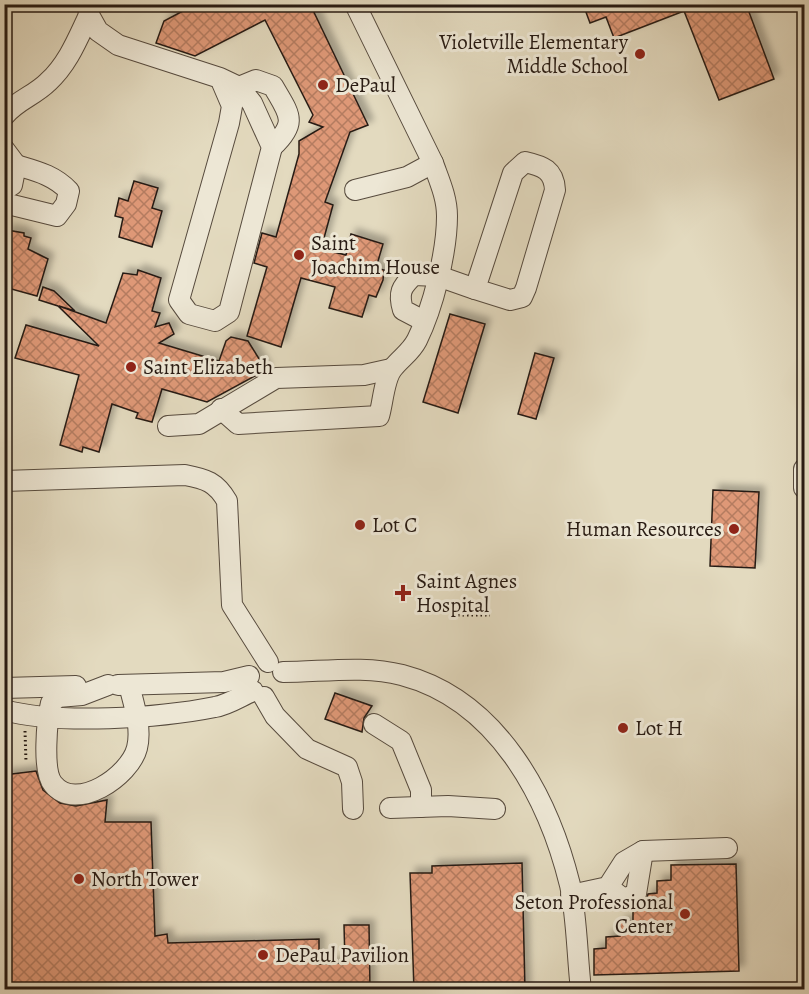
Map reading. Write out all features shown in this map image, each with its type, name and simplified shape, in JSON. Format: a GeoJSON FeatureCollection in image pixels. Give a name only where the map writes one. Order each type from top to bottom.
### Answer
{"type":"FeatureCollection","features":[{"type":"Feature","properties":{"kind":"street"},"geometry":{"type":"LineString","coordinates":[[168,426],[199,424],[276,378],[364,375],[391,369],[405,357],[416,341],[438,276],[447,214],[443,190],[433,163],[355,4]]}},
{"type":"Feature","properties":{"kind":"street"},"geometry":{"type":"LineString","coordinates":[[88,10],[98,30],[118,45],[220,78],[239,87],[252,103],[272,147]]}},
{"type":"Feature","properties":{"kind":"street"},"geometry":{"type":"LineString","coordinates":[[4,116],[14,104],[47,84],[63,66],[88,10]]}},
{"type":"Feature","properties":{"kind":"street"},"geometry":{"type":"LineString","coordinates":[[220,78],[232,106],[178,300],[189,314],[215,321],[229,312],[272,147],[286,134],[290,123],[288,112],[273,86],[256,80],[239,87]]}},
{"type":"Feature","properties":{"kind":"street"},"geometry":{"type":"LineString","coordinates":[[4,190],[12,185],[10,157],[51,176],[69,191],[66,204],[57,216],[4,203]]}},
{"type":"Feature","properties":{"kind":"street"},"geometry":{"type":"LineString","coordinates":[[424,321],[403,310],[399,296],[402,286],[414,275],[438,276],[475,289],[510,300],[522,297],[555,190],[555,178],[547,168],[525,162],[513,173],[475,289]]}},
{"type":"Feature","properties":{"kind":"street"},"geometry":{"type":"LineString","coordinates":[[355,190],[407,177],[433,163]]}},
{"type":"Feature","properties":{"kind":"street"},"geometry":{"type":"LineString","coordinates":[[221,409],[238,424],[379,416],[391,369]]}},
{"type":"Feature","properties":{"kind":"street"},"geometry":{"type":"LineString","coordinates":[[4,481],[185,475],[207,479],[219,488],[227,501],[232,605],[276,667],[282,689],[272,697],[255,688],[224,682],[4,688]]}},
{"type":"Feature","properties":{"kind":"street"},"geometry":{"type":"LineString","coordinates":[[353,809],[352,782],[347,766],[307,749],[275,716],[255,688],[255,666],[370,670],[402,675],[440,689],[471,710],[495,732],[522,767],[547,811],[556,834],[571,895],[581,990]]}},
{"type":"Feature","properties":{"kind":"street"},"geometry":{"type":"LineString","coordinates":[[108,685],[82,695],[58,698],[51,703],[48,717],[48,774],[54,785],[64,792],[94,792],[106,787],[130,763],[138,746],[137,717],[129,685]]}},
{"type":"Feature","properties":{"kind":"street"},"geometry":{"type":"LineString","coordinates":[[4,710],[48,717],[137,717],[218,707],[255,688]]}},
{"type":"Feature","properties":{"kind":"street"},"geometry":{"type":"LineString","coordinates":[[374,724],[401,741],[421,790],[421,807]]}},
{"type":"Feature","properties":{"kind":"street"},"geometry":{"type":"LineString","coordinates":[[390,808],[495,809]]}},
{"type":"Feature","properties":{"kind":"street"},"geometry":{"type":"LineString","coordinates":[[571,895],[608,887],[624,862],[643,850],[727,848]]}},
{"type":"Feature","properties":{"kind":"street"},"geometry":{"type":"LineString","coordinates":[[608,887],[624,899],[636,894],[643,850]]}},
{"type":"Feature","properties":{"kind":"path"},"geometry":{"type":"LineString","coordinates":[[458,615],[490,615]]}},
{"type":"Feature","properties":{"kind":"path"},"geometry":{"type":"LineString","coordinates":[[25,728],[26,762]]}},
{"type":"Feature","properties":{"kind":"building"},"geometry":{"type":"Polygon","coordinates":[[[196,4],[310,4],[368,125],[350,132],[325,202],[333,205],[321,249],[346,255],[351,234],[383,244],[376,268],[384,270],[383,280],[376,297],[369,295],[362,317],[329,308],[335,287],[301,278],[281,347],[247,336],[267,267],[254,263],[262,233],[276,237],[299,154],[299,141],[323,127],[309,122],[313,115],[265,20],[195,56],[156,43],[164,21],[196,4]]]}},
{"type":"Feature","properties":{"kind":"building","name":"Violetville Elementary Middle School"},"geometry":{"type":"Polygon","coordinates":[[[583,4],[746,4],[774,79],[719,100],[684,11],[614,38],[606,17],[590,23],[583,4]]]}},
{"type":"Feature","properties":{"kind":"building"},"geometry":{"type":"Polygon","coordinates":[[[134,181],[158,188],[152,208],[162,211],[152,247],[119,237],[123,218],[115,216],[119,198],[128,201],[134,181]]]}},
{"type":"Feature","properties":{"kind":"building"},"geometry":{"type":"Polygon","coordinates":[[[7,230],[24,233],[24,236],[31,238],[28,249],[48,259],[37,296],[4,287],[4,238],[7,230]]]}},
{"type":"Feature","properties":{"kind":"building","name":"Saint Elizabeth"},"geometry":{"type":"Polygon","coordinates":[[[138,270],[161,278],[152,311],[160,313],[155,327],[169,323],[174,334],[159,343],[219,361],[226,341],[231,337],[248,341],[266,370],[207,402],[162,389],[152,422],[136,418],[138,413],[112,404],[99,452],[83,447],[82,452],[60,445],[79,375],[15,358],[26,325],[99,346],[58,306],[39,300],[43,287],[54,291],[75,311],[59,306],[106,323],[123,273],[137,275],[138,270]]]}},
{"type":"Feature","properties":{"kind":"building"},"geometry":{"type":"Polygon","coordinates":[[[450,314],[485,324],[458,413],[423,402],[450,314]]]}},
{"type":"Feature","properties":{"kind":"building"},"geometry":{"type":"Polygon","coordinates":[[[535,353],[554,358],[536,419],[518,414],[535,353]]]}},
{"type":"Feature","properties":{"kind":"building","name":"Human Resources"},"geometry":{"type":"Polygon","coordinates":[[[713,490],[759,492],[755,568],[710,566],[713,490]]]}},
{"type":"Feature","properties":{"kind":"building"},"geometry":{"type":"Polygon","coordinates":[[[335,693],[372,706],[364,718],[362,732],[325,719],[335,693]]]}},
{"type":"Feature","properties":{"kind":"building","name":"North Tower"},"geometry":{"type":"Polygon","coordinates":[[[36,771],[43,790],[60,803],[76,806],[107,800],[105,822],[151,822],[155,936],[167,934],[168,943],[319,939],[319,964],[345,963],[344,925],[369,925],[370,990],[4,990],[4,775],[36,771]]]}},
{"type":"Feature","properties":{"kind":"building"},"geometry":{"type":"Polygon","coordinates":[[[522,863],[525,990],[414,990],[410,873],[432,873],[432,866],[522,863]]]}},
{"type":"Feature","properties":{"kind":"building","name":"Seton Professional Center"},"geometry":{"type":"Polygon","coordinates":[[[736,864],[739,971],[594,975],[594,949],[606,948],[606,937],[620,936],[620,922],[633,921],[633,908],[645,906],[648,894],[657,893],[657,881],[671,880],[671,865],[736,864]]]}},
{"type":"Feature","properties":{"kind":"place","name":"Violetville Elementary Middle School"},"geometry":{"type":"Point","coordinates":[640,54]}},
{"type":"Feature","properties":{"kind":"place","name":"DePaul"},"geometry":{"type":"Point","coordinates":[323,85]}},
{"type":"Feature","properties":{"kind":"place","name":"Saint Joachim House"},"geometry":{"type":"Point","coordinates":[299,255]}},
{"type":"Feature","properties":{"kind":"place","name":"Saint Elizabeth"},"geometry":{"type":"Point","coordinates":[131,367]}},
{"type":"Feature","properties":{"kind":"place","name":"Lot C"},"geometry":{"type":"Point","coordinates":[360,525]}},
{"type":"Feature","properties":{"kind":"place","name":"Human Resources"},"geometry":{"type":"Point","coordinates":[734,529]}},
{"type":"Feature","properties":{"kind":"place","name":"Saint Agnes Hospital"},"geometry":{"type":"Point","coordinates":[403,593]}},
{"type":"Feature","properties":{"kind":"place","name":"Lot H"},"geometry":{"type":"Point","coordinates":[623,728]}},
{"type":"Feature","properties":{"kind":"place","name":"North Tower"},"geometry":{"type":"Point","coordinates":[79,879]}},
{"type":"Feature","properties":{"kind":"place","name":"Seton Professional Center"},"geometry":{"type":"Point","coordinates":[685,914]}},
{"type":"Feature","properties":{"kind":"place","name":"DePaul Pavilion"},"geometry":{"type":"Point","coordinates":[263,955]}}]}
